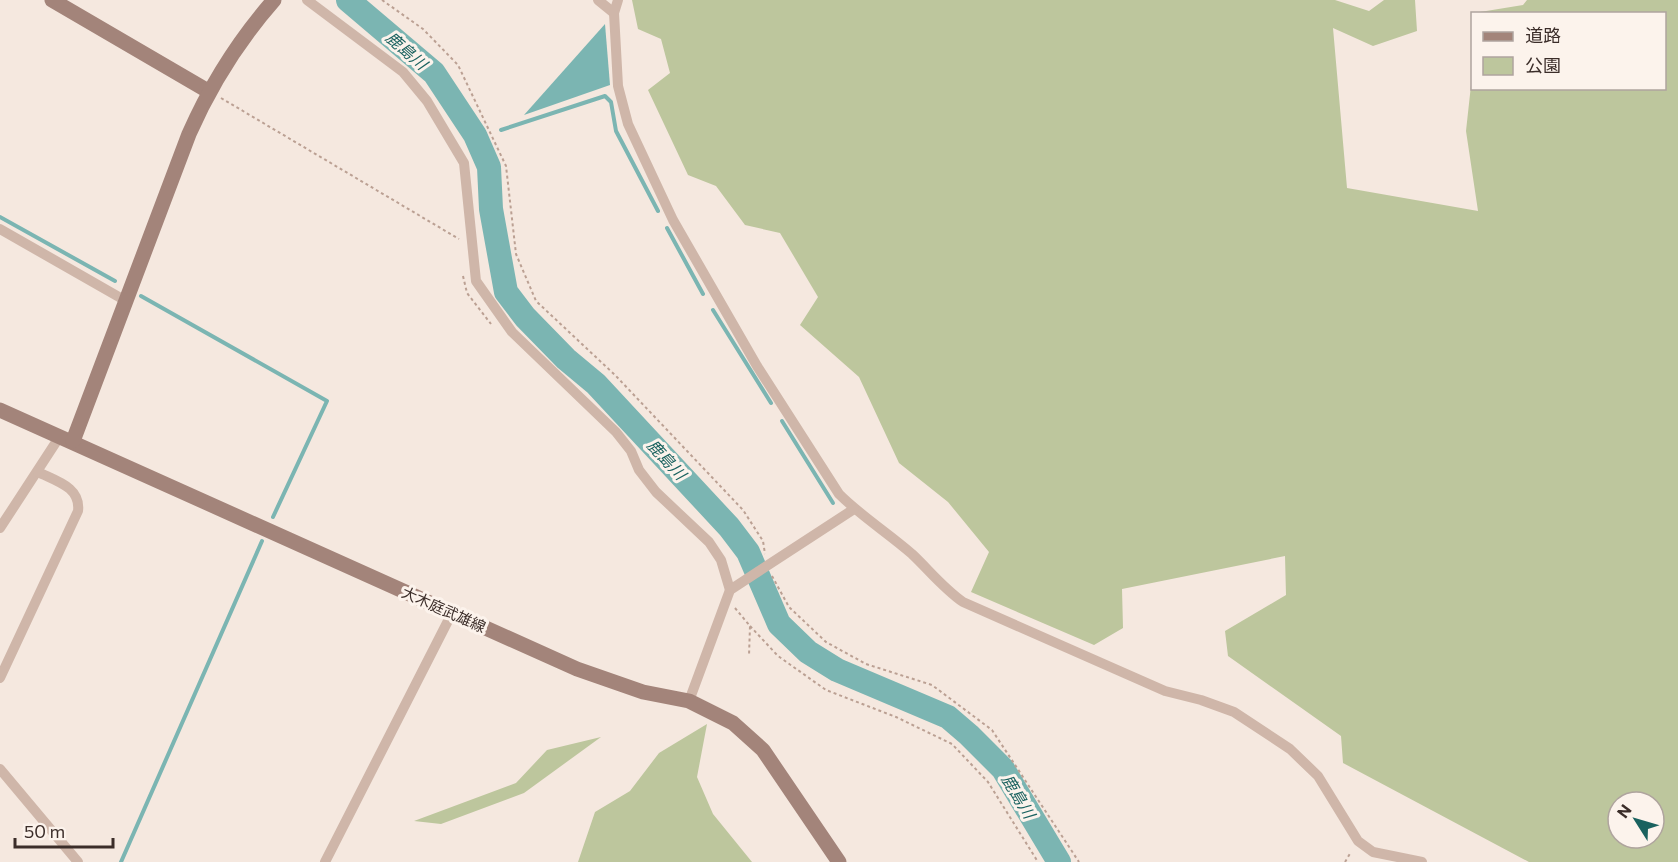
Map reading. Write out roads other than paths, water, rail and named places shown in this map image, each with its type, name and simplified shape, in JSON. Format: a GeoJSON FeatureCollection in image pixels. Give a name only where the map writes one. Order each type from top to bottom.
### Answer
{"type":"FeatureCollection","features":[{"type":"Feature","properties":{"kind":"main road"},"geometry":{"type":"LineString","coordinates":[[52,0],[208,91]]}},
{"type":"Feature","properties":{"kind":"main road"},"geometry":{"type":"LineString","coordinates":[[67,438],[126,301],[208,91],[236,48],[274,0]]}},
{"type":"Feature","properties":{"kind":"main road","name":"大木庭武雄線"},"geometry":{"type":"LineString","coordinates":[[0,410],[67,438],[577,669],[643,692],[689,701],[733,723],[763,750],[839,862]]}},
{"type":"Feature","properties":{"kind":"street"},"geometry":{"type":"LineString","coordinates":[[308,0],[404,72],[427,101],[464,163],[476,281],[512,332],[616,432],[632,451],[639,470],[656,492],[709,542],[721,560],[732,588]]}},
{"type":"Feature","properties":{"kind":"street"},"geometry":{"type":"LineString","coordinates":[[598,0],[614,13]]}},
{"type":"Feature","properties":{"kind":"street"},"geometry":{"type":"LineString","coordinates":[[618,0],[614,13],[618,86],[628,124],[673,220],[763,376],[824,472],[854,509],[914,555],[945,590],[963,602],[1165,691],[1201,700],[1234,712],[1290,749],[1318,776],[1358,841],[1373,852],[1422,862]]}},
{"type":"Feature","properties":{"kind":"street"},"geometry":{"type":"LineString","coordinates":[[0,229],[126,301]]}},
{"type":"Feature","properties":{"kind":"street"},"geometry":{"type":"LineString","coordinates":[[0,528],[38,472],[67,438]]}},
{"type":"Feature","properties":{"kind":"street"},"geometry":{"type":"LineString","coordinates":[[0,678],[78,511],[79,501],[74,491],[38,472]]}},
{"type":"Feature","properties":{"kind":"street"},"geometry":{"type":"LineString","coordinates":[[689,701],[723,603],[732,588],[854,509]]}},
{"type":"Feature","properties":{"kind":"street"},"geometry":{"type":"LineString","coordinates":[[326,862],[452,613]]}},
{"type":"Feature","properties":{"kind":"street"},"geometry":{"type":"LineString","coordinates":[[0,769],[78,862]]}},
{"type":"Feature","properties":{"kind":"water"},"geometry":{"type":"Polygon","coordinates":[[[605,24],[610,85],[524,115],[605,24]]]}},
{"type":"Feature","properties":{"kind":"waterway","name":"鹿島川"},"geometry":{"type":"LineString","coordinates":[[348,0],[434,73],[475,135],[489,167],[491,209],[506,292],[525,317],[566,359],[596,384],[729,527],[748,552],[779,624],[808,652],[837,670],[948,717],[1003,769],[1059,862]]}},
{"type":"Feature","properties":{"kind":"waterway"},"geometry":{"type":"LineString","coordinates":[[501,130],[605,96],[611,102],[616,131],[658,211]]}},
{"type":"Feature","properties":{"kind":"waterway"},"geometry":{"type":"LineString","coordinates":[[475,135],[485,134]]}},
{"type":"Feature","properties":{"kind":"waterway"},"geometry":{"type":"LineString","coordinates":[[0,217],[115,281]]}},
{"type":"Feature","properties":{"kind":"waterway"},"geometry":{"type":"LineString","coordinates":[[667,228],[703,294]]}},
{"type":"Feature","properties":{"kind":"waterway"},"geometry":{"type":"LineString","coordinates":[[141,296],[327,401],[273,517]]}},
{"type":"Feature","properties":{"kind":"waterway"},"geometry":{"type":"LineString","coordinates":[[713,310],[771,403]]}},
{"type":"Feature","properties":{"kind":"waterway"},"geometry":{"type":"LineString","coordinates":[[782,421],[833,503]]}},
{"type":"Feature","properties":{"kind":"waterway"},"geometry":{"type":"LineString","coordinates":[[121,862],[262,541]]}}]}
